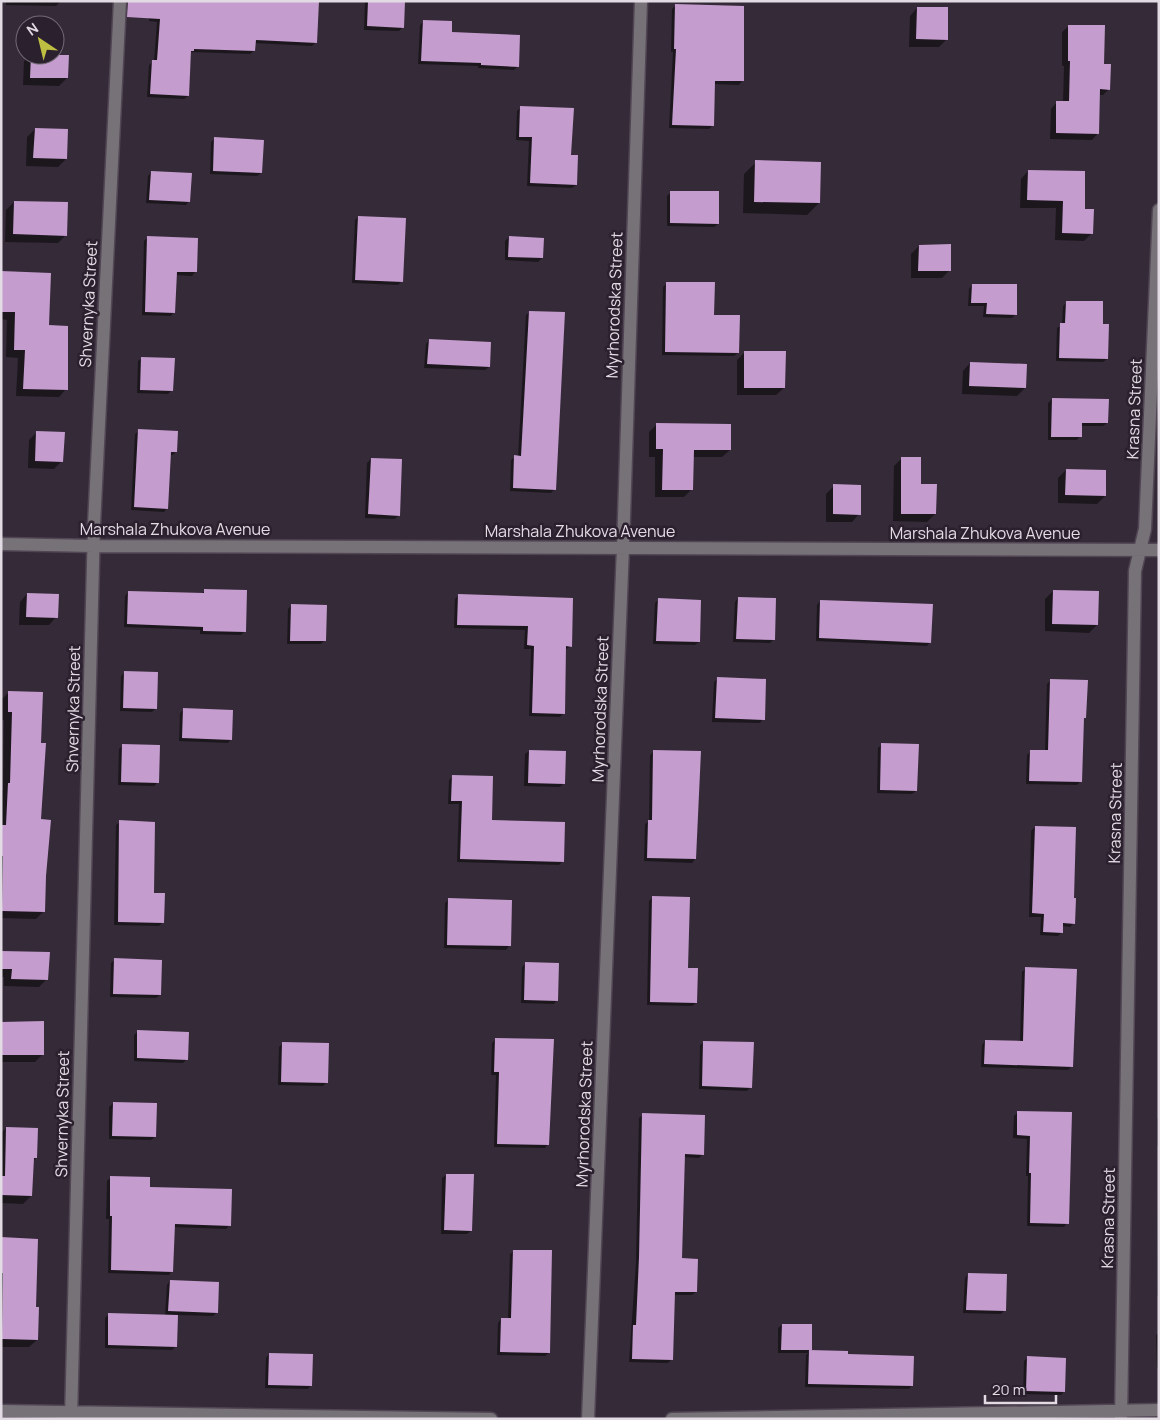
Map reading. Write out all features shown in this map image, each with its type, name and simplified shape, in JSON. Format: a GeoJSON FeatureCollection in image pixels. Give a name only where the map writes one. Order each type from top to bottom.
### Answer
{"type":"FeatureCollection","features":[{"type":"Feature","properties":{"kind":"street","name":"Shvernyka Street"},"geometry":{"type":"LineString","coordinates":[[71,1416],[93,546],[120,1]]}},
{"type":"Feature","properties":{"kind":"street","name":"Myrhorodska Street"},"geometry":{"type":"LineString","coordinates":[[588,1419],[623,547],[641,1]]}},
{"type":"Feature","properties":{"kind":"street","name":"Krasna Street"},"geometry":{"type":"LineString","coordinates":[[1121,1415],[1135,571],[1145,529],[1159,210]]}},
{"type":"Feature","properties":{"kind":"street","name":"Marshala Zhukova Avenue"},"geometry":{"type":"LineString","coordinates":[[1,544],[93,546],[1159,550]]}},
{"type":"Feature","properties":{"kind":"street"},"geometry":{"type":"LineString","coordinates":[[672,1419],[1121,1415],[1159,1410]]}},
{"type":"Feature","properties":{"kind":"street"},"geometry":{"type":"LineString","coordinates":[[1,1411],[71,1416],[490,1419]]}},
{"type":"Feature","properties":{"kind":"building"},"geometry":{"type":"Polygon","coordinates":[[[128,1],[319,1],[317,43],[256,40],[255,51],[194,49],[194,51],[191,51],[189,96],[150,94],[152,60],[157,60],[160,19],[127,17],[128,1]]]}},
{"type":"Feature","properties":{"kind":"building"},"geometry":{"type":"Polygon","coordinates":[[[368,1],[405,1],[404,28],[367,26],[368,1]]]}},
{"type":"Feature","properties":{"kind":"building"},"geometry":{"type":"Polygon","coordinates":[[[675,4],[744,6],[744,81],[715,81],[714,126],[672,125],[676,49],[674,49],[675,4]]]}},
{"type":"Feature","properties":{"kind":"building"},"geometry":{"type":"Polygon","coordinates":[[[917,7],[948,7],[948,40],[916,39],[917,7]]]}},
{"type":"Feature","properties":{"kind":"building"},"geometry":{"type":"Polygon","coordinates":[[[423,20],[452,21],[452,32],[520,35],[519,67],[481,65],[481,63],[421,61],[423,20]]]}},
{"type":"Feature","properties":{"kind":"building"},"geometry":{"type":"Polygon","coordinates":[[[1068,25],[1105,25],[1104,64],[1111,64],[1110,90],[1100,89],[1099,134],[1056,133],[1056,101],[1069,101],[1070,61],[1068,61],[1068,25]]]}},
{"type":"Feature","properties":{"kind":"building"},"geometry":{"type":"Polygon","coordinates":[[[65,55],[69,55],[68,78],[30,78],[31,65],[65,65],[65,55]]]}},
{"type":"Feature","properties":{"kind":"building"},"geometry":{"type":"Polygon","coordinates":[[[520,106],[574,108],[571,155],[578,155],[577,185],[530,183],[532,137],[519,137],[520,106]]]}},
{"type":"Feature","properties":{"kind":"building"},"geometry":{"type":"Polygon","coordinates":[[[35,128],[68,129],[67,159],[33,158],[35,128]]]}},
{"type":"Feature","properties":{"kind":"building"},"geometry":{"type":"Polygon","coordinates":[[[214,137],[264,140],[262,173],[213,171],[214,137]]]}},
{"type":"Feature","properties":{"kind":"building"},"geometry":{"type":"Polygon","coordinates":[[[755,160],[821,162],[820,203],[754,202],[755,160]]]}},
{"type":"Feature","properties":{"kind":"building"},"geometry":{"type":"Polygon","coordinates":[[[1028,170],[1085,171],[1085,209],[1094,209],[1093,234],[1062,233],[1063,201],[1027,200],[1028,170]]]}},
{"type":"Feature","properties":{"kind":"building"},"geometry":{"type":"Polygon","coordinates":[[[151,171],[192,173],[190,202],[149,200],[151,171]]]}},
{"type":"Feature","properties":{"kind":"building"},"geometry":{"type":"Polygon","coordinates":[[[670,191],[719,191],[719,224],[670,223],[670,191]]]}},
{"type":"Feature","properties":{"kind":"building"},"geometry":{"type":"Polygon","coordinates":[[[14,201],[68,202],[67,236],[13,234],[14,201]]]}},
{"type":"Feature","properties":{"kind":"building"},"geometry":{"type":"Polygon","coordinates":[[[358,216],[406,218],[403,282],[355,280],[358,216]]]}},
{"type":"Feature","properties":{"kind":"building"},"geometry":{"type":"Polygon","coordinates":[[[147,236],[198,238],[197,272],[177,272],[175,313],[145,312],[147,236]]]}},
{"type":"Feature","properties":{"kind":"building"},"geometry":{"type":"Polygon","coordinates":[[[509,236],[544,238],[543,258],[508,257],[509,236]]]}},
{"type":"Feature","properties":{"kind":"building"},"geometry":{"type":"Polygon","coordinates":[[[951,244],[951,271],[918,271],[919,245],[951,244]]]}},
{"type":"Feature","properties":{"kind":"building"},"geometry":{"type":"Polygon","coordinates":[[[1,271],[51,273],[49,325],[68,326],[68,390],[23,389],[25,350],[14,350],[15,312],[1,312],[1,271]]]}},
{"type":"Feature","properties":{"kind":"building"},"geometry":{"type":"Polygon","coordinates":[[[666,282],[715,282],[714,315],[740,315],[739,353],[665,352],[666,282]]]}},
{"type":"Feature","properties":{"kind":"building"},"geometry":{"type":"Polygon","coordinates":[[[972,284],[1017,284],[1017,315],[986,314],[987,303],[971,303],[972,284]]]}},
{"type":"Feature","properties":{"kind":"building"},"geometry":{"type":"Polygon","coordinates":[[[1066,301],[1103,301],[1103,324],[1109,324],[1108,359],[1059,358],[1060,323],[1065,323],[1066,301]]]}},
{"type":"Feature","properties":{"kind":"building"},"geometry":{"type":"Polygon","coordinates":[[[529,311],[565,312],[556,490],[513,488],[514,455],[521,456],[529,311]]]}},
{"type":"Feature","properties":{"kind":"building"},"geometry":{"type":"Polygon","coordinates":[[[429,339],[491,342],[490,367],[427,364],[429,339]]]}},
{"type":"Feature","properties":{"kind":"building"},"geometry":{"type":"Polygon","coordinates":[[[744,351],[786,351],[785,388],[744,388],[744,351]]]}},
{"type":"Feature","properties":{"kind":"building"},"geometry":{"type":"Polygon","coordinates":[[[141,357],[175,358],[173,391],[140,390],[141,357]]]}},
{"type":"Feature","properties":{"kind":"building"},"geometry":{"type":"Polygon","coordinates":[[[970,362],[1027,364],[1026,388],[969,386],[970,362]]]}},
{"type":"Feature","properties":{"kind":"building"},"geometry":{"type":"Polygon","coordinates":[[[1052,398],[1109,399],[1108,423],[1082,423],[1082,437],[1051,437],[1052,398]]]}},
{"type":"Feature","properties":{"kind":"building"},"geometry":{"type":"Polygon","coordinates":[[[656,423],[731,424],[731,450],[694,450],[693,490],[662,490],[663,449],[656,449],[656,423]]]}},
{"type":"Feature","properties":{"kind":"building"},"geometry":{"type":"Polygon","coordinates":[[[138,429],[178,431],[177,452],[171,452],[168,509],[134,507],[138,429]]]}},
{"type":"Feature","properties":{"kind":"building"},"geometry":{"type":"Polygon","coordinates":[[[36,431],[65,432],[63,462],[35,461],[36,431]]]}},
{"type":"Feature","properties":{"kind":"building"},"geometry":{"type":"Polygon","coordinates":[[[901,457],[921,457],[921,484],[937,484],[936,514],[901,514],[901,457]]]}},
{"type":"Feature","properties":{"kind":"building"},"geometry":{"type":"Polygon","coordinates":[[[371,458],[402,459],[400,516],[368,514],[371,458]]]}},
{"type":"Feature","properties":{"kind":"building"},"geometry":{"type":"Polygon","coordinates":[[[1066,469],[1106,470],[1106,496],[1065,495],[1066,469]]]}},
{"type":"Feature","properties":{"kind":"building"},"geometry":{"type":"Polygon","coordinates":[[[833,484],[861,485],[861,515],[833,514],[833,484]]]}},
{"type":"Feature","properties":{"kind":"building"},"geometry":{"type":"Polygon","coordinates":[[[204,589],[247,590],[246,632],[203,631],[203,627],[127,624],[128,591],[204,593],[204,589]]]}},
{"type":"Feature","properties":{"kind":"building"},"geometry":{"type":"Polygon","coordinates":[[[1053,590],[1099,591],[1098,625],[1052,624],[1053,590]]]}},
{"type":"Feature","properties":{"kind":"building"},"geometry":{"type":"Polygon","coordinates":[[[27,593],[59,594],[58,618],[26,617],[27,593]]]}},
{"type":"Feature","properties":{"kind":"building"},"geometry":{"type":"Polygon","coordinates":[[[458,594],[573,598],[572,647],[566,646],[565,714],[532,713],[534,646],[527,645],[528,626],[457,625],[458,594]]]}},
{"type":"Feature","properties":{"kind":"building"},"geometry":{"type":"Polygon","coordinates":[[[738,597],[776,598],[775,640],[736,639],[738,597]]]}},
{"type":"Feature","properties":{"kind":"building"},"geometry":{"type":"Polygon","coordinates":[[[658,598],[701,600],[700,642],[656,641],[658,598]]]}},
{"type":"Feature","properties":{"kind":"building"},"geometry":{"type":"Polygon","coordinates":[[[820,600],[933,604],[931,643],[819,638],[820,600]]]}},
{"type":"Feature","properties":{"kind":"building"},"geometry":{"type":"Polygon","coordinates":[[[291,604],[327,605],[326,641],[290,641],[291,604]]]}},
{"type":"Feature","properties":{"kind":"building"},"geometry":{"type":"Polygon","coordinates":[[[124,671],[158,672],[157,709],[123,708],[124,671]]]}},
{"type":"Feature","properties":{"kind":"building"},"geometry":{"type":"Polygon","coordinates":[[[717,677],[766,679],[765,720],[715,718],[717,677]]]}},
{"type":"Feature","properties":{"kind":"building"},"geometry":{"type":"Polygon","coordinates":[[[1050,679],[1088,680],[1086,718],[1084,718],[1082,782],[1029,781],[1030,750],[1048,750],[1050,679]]]}},
{"type":"Feature","properties":{"kind":"building"},"geometry":{"type":"Polygon","coordinates":[[[8,691],[43,692],[41,743],[46,743],[41,819],[51,820],[45,912],[2,911],[3,856],[1,856],[1,825],[6,825],[8,783],[10,783],[12,712],[8,712],[8,691]]]}},
{"type":"Feature","properties":{"kind":"building"},"geometry":{"type":"Polygon","coordinates":[[[183,708],[233,710],[232,740],[182,738],[183,708]]]}},
{"type":"Feature","properties":{"kind":"building"},"geometry":{"type":"Polygon","coordinates":[[[881,743],[919,744],[917,791],[880,790],[881,743]]]}},
{"type":"Feature","properties":{"kind":"building"},"geometry":{"type":"Polygon","coordinates":[[[122,744],[160,745],[159,783],[121,782],[122,744]]]}},
{"type":"Feature","properties":{"kind":"building"},"geometry":{"type":"Polygon","coordinates":[[[529,750],[566,751],[565,784],[528,783],[529,750]]]}},
{"type":"Feature","properties":{"kind":"building"},"geometry":{"type":"Polygon","coordinates":[[[653,750],[701,751],[696,859],[647,858],[648,820],[652,820],[653,750]]]}},
{"type":"Feature","properties":{"kind":"building"},"geometry":{"type":"Polygon","coordinates":[[[452,775],[493,776],[492,820],[565,822],[564,862],[460,859],[462,801],[451,801],[452,775]]]}},
{"type":"Feature","properties":{"kind":"building"},"geometry":{"type":"Polygon","coordinates":[[[119,820],[155,822],[154,893],[165,893],[164,923],[118,922],[119,820]]]}},
{"type":"Feature","properties":{"kind":"building"},"geometry":{"type":"Polygon","coordinates":[[[1035,826],[1076,827],[1075,924],[1063,923],[1063,933],[1043,932],[1044,914],[1032,913],[1035,826]]]}},
{"type":"Feature","properties":{"kind":"building"},"geometry":{"type":"Polygon","coordinates":[[[652,896],[690,897],[688,968],[698,968],[697,1003],[650,1002],[652,896]]]}},
{"type":"Feature","properties":{"kind":"building"},"geometry":{"type":"Polygon","coordinates":[[[448,898],[512,900],[511,946],[447,945],[448,898]]]}},
{"type":"Feature","properties":{"kind":"building"},"geometry":{"type":"Polygon","coordinates":[[[1,951],[50,952],[48,980],[11,979],[12,969],[1,969],[1,951]]]}},
{"type":"Feature","properties":{"kind":"building"},"geometry":{"type":"Polygon","coordinates":[[[114,958],[162,960],[161,995],[113,994],[114,958]]]}},
{"type":"Feature","properties":{"kind":"building"},"geometry":{"type":"Polygon","coordinates":[[[525,962],[559,963],[558,1001],[524,1000],[525,962]]]}},
{"type":"Feature","properties":{"kind":"building"},"geometry":{"type":"Polygon","coordinates":[[[1025,967],[1077,969],[1073,1067],[984,1064],[985,1040],[1023,1041],[1025,967]]]}},
{"type":"Feature","properties":{"kind":"building"},"geometry":{"type":"Polygon","coordinates":[[[44,1021],[44,1055],[1,1055],[1,1022],[44,1021]]]}},
{"type":"Feature","properties":{"kind":"building"},"geometry":{"type":"Polygon","coordinates":[[[137,1030],[189,1032],[188,1060],[137,1058],[137,1030]]]}},
{"type":"Feature","properties":{"kind":"building"},"geometry":{"type":"Polygon","coordinates":[[[495,1038],[554,1039],[549,1145],[497,1144],[499,1072],[494,1072],[495,1038]]]}},
{"type":"Feature","properties":{"kind":"building"},"geometry":{"type":"Polygon","coordinates":[[[703,1041],[754,1042],[752,1088],[702,1086],[703,1041]]]}},
{"type":"Feature","properties":{"kind":"building"},"geometry":{"type":"Polygon","coordinates":[[[282,1042],[329,1043],[328,1083],[281,1082],[282,1042]]]}},
{"type":"Feature","properties":{"kind":"building"},"geometry":{"type":"Polygon","coordinates":[[[113,1102],[157,1103],[156,1137],[112,1136],[113,1102]]]}},
{"type":"Feature","properties":{"kind":"building"},"geometry":{"type":"Polygon","coordinates":[[[1017,1111],[1072,1112],[1069,1224],[1030,1223],[1030,1136],[1017,1135],[1017,1111]]]}},
{"type":"Feature","properties":{"kind":"building"},"geometry":{"type":"Polygon","coordinates":[[[642,1113],[705,1115],[704,1155],[685,1154],[682,1258],[698,1259],[697,1292],[675,1292],[673,1360],[632,1359],[633,1325],[636,1325],[639,1257],[642,1113]]]}},
{"type":"Feature","properties":{"kind":"building"},"geometry":{"type":"Polygon","coordinates":[[[6,1127],[38,1128],[37,1158],[34,1158],[32,1196],[1,1195],[1,1176],[5,1176],[6,1127]]]}},
{"type":"Feature","properties":{"kind":"building"},"geometry":{"type":"Polygon","coordinates":[[[446,1174],[474,1174],[472,1231],[444,1230],[446,1174]]]}},
{"type":"Feature","properties":{"kind":"building"},"geometry":{"type":"Polygon","coordinates":[[[110,1176],[150,1177],[150,1187],[232,1189],[231,1226],[175,1224],[173,1272],[111,1270],[112,1216],[110,1216],[110,1176]]]}},
{"type":"Feature","properties":{"kind":"building"},"geometry":{"type":"Polygon","coordinates":[[[1,1237],[38,1239],[36,1307],[39,1307],[38,1340],[2,1339],[3,1273],[1,1237]]]}},
{"type":"Feature","properties":{"kind":"building"},"geometry":{"type":"Polygon","coordinates":[[[513,1250],[552,1250],[550,1353],[500,1352],[501,1318],[511,1318],[513,1250]]]}},
{"type":"Feature","properties":{"kind":"building"},"geometry":{"type":"Polygon","coordinates":[[[968,1273],[1007,1274],[1006,1311],[966,1310],[968,1273]]]}},
{"type":"Feature","properties":{"kind":"building"},"geometry":{"type":"Polygon","coordinates":[[[170,1280],[219,1282],[218,1313],[168,1311],[170,1280]]]}},
{"type":"Feature","properties":{"kind":"building"},"geometry":{"type":"Polygon","coordinates":[[[108,1313],[178,1315],[177,1347],[108,1345],[108,1313]]]}},
{"type":"Feature","properties":{"kind":"building"},"geometry":{"type":"Polygon","coordinates":[[[782,1324],[812,1324],[812,1350],[781,1350],[782,1324]]]}},
{"type":"Feature","properties":{"kind":"building"},"geometry":{"type":"Polygon","coordinates":[[[809,1350],[848,1351],[848,1354],[914,1356],[913,1386],[808,1384],[809,1350]]]}},
{"type":"Feature","properties":{"kind":"building"},"geometry":{"type":"Polygon","coordinates":[[[269,1353],[313,1354],[312,1386],[268,1385],[269,1353]]]}},
{"type":"Feature","properties":{"kind":"building"},"geometry":{"type":"Polygon","coordinates":[[[1027,1356],[1066,1358],[1065,1392],[1026,1391],[1027,1356]]]}}]}
